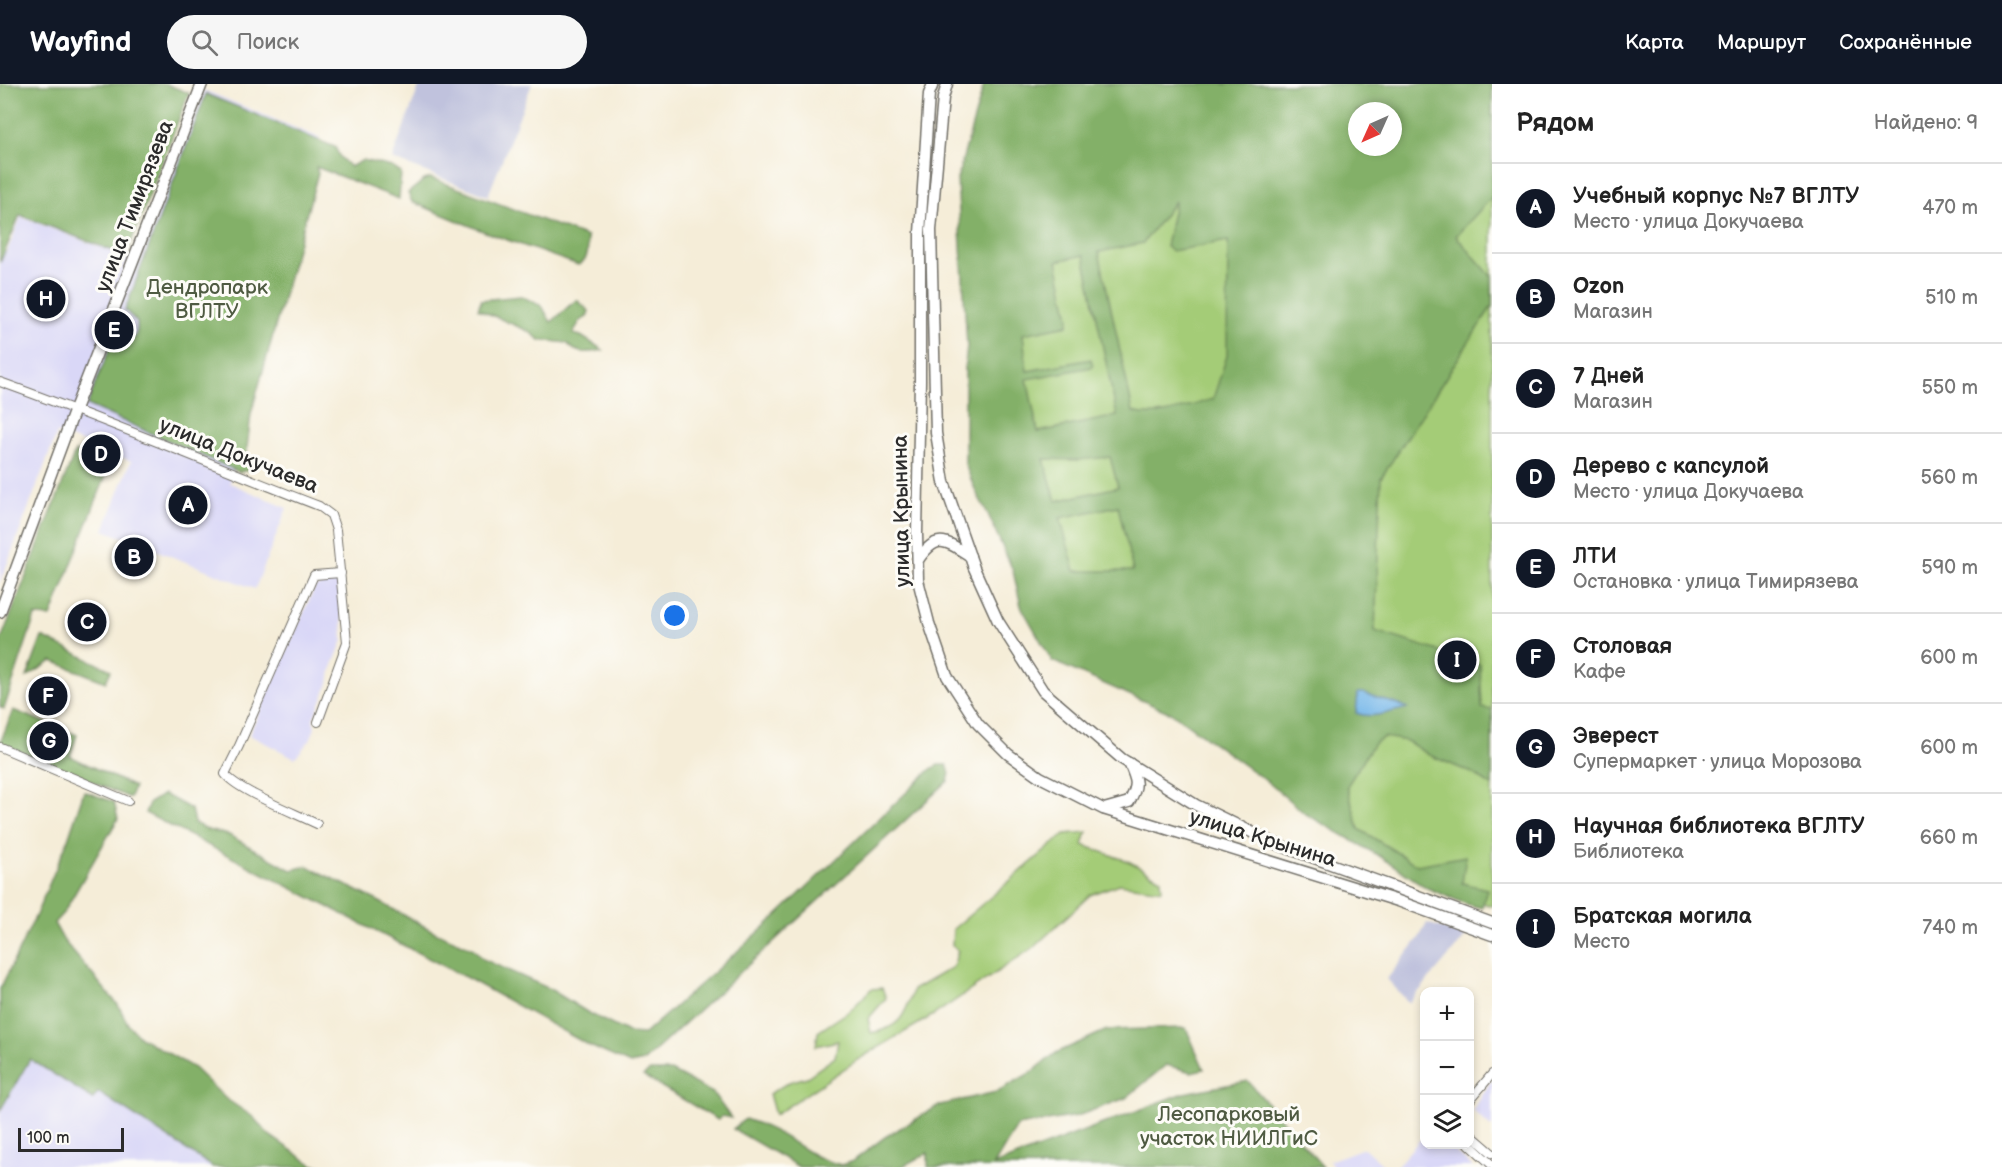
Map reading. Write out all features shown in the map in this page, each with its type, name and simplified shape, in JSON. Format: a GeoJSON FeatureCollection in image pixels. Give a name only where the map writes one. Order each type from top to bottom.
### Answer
{"type":"FeatureCollection","features":[{"type":"Feature","properties":{"kind":"main road","name":"улица Тимирязева"},"geometry":{"type":"LineString","coordinates":[[0,612],[75,408],[202,84]]}},
{"type":"Feature","properties":{"kind":"main road","name":"улица Крынина"},"geometry":{"type":"LineString","coordinates":[[933,84],[930,94],[920,233],[918,580],[947,676],[978,724],[1008,754],[1032,771],[1103,809],[1398,901],[1492,935]]}},
{"type":"Feature","properties":{"kind":"main road","name":"улица Крынина"},"geometry":{"type":"LineString","coordinates":[[947,84],[943,98],[932,230],[936,433],[945,482],[970,556],[998,621],[1043,691],[1128,763],[1196,805],[1276,844],[1492,923]]}},
{"type":"Feature","properties":{"kind":"main road"},"geometry":{"type":"LineString","coordinates":[[918,560],[928,546],[940,541],[952,544],[970,556]]}},
{"type":"Feature","properties":{"kind":"main road"},"geometry":{"type":"LineString","coordinates":[[1103,809],[1129,802],[1136,789],[1136,778],[1128,763]]}},
{"type":"Feature","properties":{"kind":"street","name":"улица Докучаева"},"geometry":{"type":"LineString","coordinates":[[0,382],[75,408],[319,506],[331,515],[336,530],[346,642],[318,722]]}},
{"type":"Feature","properties":{"kind":"street"},"geometry":{"type":"LineString","coordinates":[[317,824],[242,788],[230,781],[225,774],[314,575],[341,573]]}},
{"type":"Feature","properties":{"kind":"street"},"geometry":{"type":"LineString","coordinates":[[0,747],[128,801]]}},
{"type":"Feature","properties":{"kind":"street"},"geometry":{"type":"LineString","coordinates":[[1474,1095],[1492,1074]]}},
{"type":"Feature","properties":{"kind":"street"},"geometry":{"type":"LineString","coordinates":[[1474,1137],[1492,1153]]}},
{"type":"Feature","properties":{"kind":"street"},"geometry":{"type":"LineString","coordinates":[[1474,1149],[1492,1165]]}},
{"type":"Feature","properties":{"kind":"shaded area"},"geometry":{"type":"Polygon","coordinates":[[[420,84],[532,84],[488,196],[392,159],[420,84]]]}},
{"type":"Feature","properties":{"kind":"shaded area"},"geometry":{"type":"Polygon","coordinates":[[[204,90],[320,138],[230,483],[287,508],[255,589],[104,530],[131,461],[57,433],[0,583],[0,249],[7,252],[21,217],[139,262],[204,90]]]}},
{"type":"Feature","properties":{"kind":"shaded area"},"geometry":{"type":"Polygon","coordinates":[[[337,579],[341,596],[343,640],[331,670],[329,683],[313,719],[315,728],[310,740],[295,758],[249,735],[315,587],[337,579]]]}},
{"type":"Feature","properties":{"kind":"shaded area"},"geometry":{"type":"Polygon","coordinates":[[[1427,923],[1466,936],[1423,987],[1420,987],[1409,1003],[1387,979],[1419,938],[1427,923]]]}},
{"type":"Feature","properties":{"kind":"shaded area"},"geometry":{"type":"Polygon","coordinates":[[[30,1059],[93,1099],[98,1092],[213,1167],[0,1167],[0,1111],[30,1059]]]}},
{"type":"Feature","properties":{"kind":"shaded area"},"geometry":{"type":"Polygon","coordinates":[[[1492,1079],[1492,1128],[1474,1109],[1492,1079]]]}},
{"type":"Feature","properties":{"kind":"shaded area"},"geometry":{"type":"Polygon","coordinates":[[[1420,1140],[1420,1149],[1452,1149],[1473,1167],[1396,1167],[1420,1140]]]}},
{"type":"Feature","properties":{"kind":"shaded area"},"geometry":{"type":"Polygon","coordinates":[[[1364,1148],[1385,1167],[1333,1167],[1329,1161],[1364,1148]]]}},
{"type":"Feature","properties":{"kind":"green space"},"geometry":{"type":"Polygon","coordinates":[[[0,84],[166,84],[189,93],[126,256],[20,215],[0,263],[0,84]]]}},
{"type":"Feature","properties":{"kind":"green space"},"geometry":{"type":"Polygon","coordinates":[[[984,84],[1492,84],[1492,197],[1456,236],[1492,277],[1492,306],[1381,478],[1375,631],[1480,664],[1482,708],[1492,710],[1492,786],[1472,773],[1429,755],[1407,741],[1384,737],[1374,743],[1347,786],[1359,829],[1417,865],[1466,856],[1462,883],[1487,889],[1482,908],[1427,888],[1381,857],[1304,813],[1269,783],[1173,714],[1052,661],[1021,606],[1013,571],[965,464],[967,346],[957,179],[984,84]],[[1175,201],[1143,243],[1099,252],[1133,412],[1143,414],[1173,411],[1213,399],[1227,356],[1228,241],[1172,251],[1166,247],[1175,201]],[[1084,255],[1057,261],[1069,318],[1068,325],[1023,334],[1027,371],[1091,359],[1093,367],[1027,379],[1038,432],[1117,416],[1084,255]],[[1110,457],[1077,460],[1044,459],[1056,501],[1118,487],[1110,457]],[[1118,506],[1060,518],[1075,571],[1133,571],[1118,506]]]}},
{"type":"Feature","properties":{"kind":"green space"},"geometry":{"type":"Polygon","coordinates":[[[1492,84],[1492,906],[1453,894],[1160,704],[1056,660],[975,134],[1492,84]]]}},
{"type":"Feature","properties":{"kind":"green space","name":"Дендропарк ВГЛТУ"},"geometry":{"type":"Polygon","coordinates":[[[206,94],[335,147],[340,157],[350,167],[363,160],[392,167],[401,173],[399,199],[316,167],[318,173],[251,414],[246,456],[251,470],[239,472],[87,405],[111,345],[124,346],[133,339],[136,333],[137,322],[125,310],[206,94]]]}},
{"type":"Feature","properties":{"kind":"green space"},"geometry":{"type":"Polygon","coordinates":[[[431,178],[587,237],[588,249],[585,260],[578,265],[485,232],[412,202],[408,193],[424,180],[431,178]]]}},
{"type":"Feature","properties":{"kind":"green space"},"geometry":{"type":"Polygon","coordinates":[[[521,296],[542,306],[551,322],[577,300],[589,311],[573,334],[581,336],[603,350],[583,352],[574,350],[567,343],[540,340],[528,331],[478,309],[481,300],[521,296]]]}},
{"type":"Feature","properties":{"kind":"green space"},"geometry":{"type":"Polygon","coordinates":[[[75,452],[95,456],[108,470],[51,617],[35,616],[4,709],[0,707],[0,642],[75,452]]]}},
{"type":"Feature","properties":{"kind":"green space"},"geometry":{"type":"Polygon","coordinates":[[[42,637],[111,670],[106,682],[52,661],[27,677],[42,637]]]}},
{"type":"Feature","properties":{"kind":"green space"},"geometry":{"type":"Polygon","coordinates":[[[13,710],[77,735],[70,756],[134,787],[130,798],[0,743],[13,710]]]}},
{"type":"Feature","properties":{"kind":"green space"},"geometry":{"type":"Polygon","coordinates":[[[938,765],[947,765],[950,773],[948,781],[644,1061],[630,1064],[590,1046],[469,979],[145,813],[149,803],[164,794],[191,809],[194,823],[208,830],[229,835],[291,870],[307,866],[435,932],[474,949],[483,959],[550,989],[587,1012],[628,1033],[644,1034],[769,923],[931,769],[938,765]]]}},
{"type":"Feature","properties":{"kind":"green space"},"geometry":{"type":"Polygon","coordinates":[[[84,791],[114,802],[118,819],[64,912],[54,923],[64,941],[118,1005],[128,1024],[140,1037],[194,1068],[225,1098],[253,1117],[268,1134],[313,1165],[329,1167],[213,1167],[98,1092],[93,1099],[30,1059],[0,1111],[0,989],[36,915],[67,842],[84,791]]]}},
{"type":"Feature","properties":{"kind":"green space"},"geometry":{"type":"Polygon","coordinates":[[[1087,832],[1083,845],[1130,862],[1161,879],[1162,890],[1119,884],[1090,895],[1034,947],[935,1014],[859,1059],[775,1115],[769,1094],[789,1082],[807,1077],[835,1057],[838,1041],[816,1046],[818,1032],[851,1010],[871,989],[882,988],[886,998],[868,1019],[871,1033],[888,1028],[900,1020],[913,990],[953,967],[958,951],[952,945],[953,929],[1065,834],[1087,832]]]}},
{"type":"Feature","properties":{"kind":"green space","name":"Лесопарковый участок НИИЛГиС"},"geometry":{"type":"Polygon","coordinates":[[[1186,1028],[1204,1069],[1191,1072],[1166,1065],[1126,1098],[1077,1116],[1017,1126],[994,1165],[1184,1093],[1248,1081],[1323,1167],[928,1167],[928,1153],[901,1167],[799,1167],[733,1129],[745,1119],[755,1122],[817,1157],[841,1165],[853,1161],[885,1137],[940,1105],[996,1092],[1032,1072],[1056,1053],[1107,1030],[1186,1028]]]}},
{"type":"Feature","properties":{"kind":"green space"},"geometry":{"type":"Polygon","coordinates":[[[650,1071],[671,1071],[713,1093],[731,1118],[722,1116],[718,1120],[643,1076],[650,1071]]]}},
{"type":"Feature","properties":{"kind":"water"},"geometry":{"type":"Polygon","coordinates":[[[1358,693],[1408,708],[1369,716],[1362,715],[1356,713],[1358,693]]]}},
{"type":"Feature","properties":{"kind":"place","name":"Научная библиотека ВГЛТУ"},"geometry":{"type":"Point","coordinates":[46,299]}},
{"type":"Feature","properties":{"kind":"place","name":"ЛТИ"},"geometry":{"type":"Point","coordinates":[114,330]}},
{"type":"Feature","properties":{"kind":"place","name":"Дерево с капсулой"},"geometry":{"type":"Point","coordinates":[101,454]}},
{"type":"Feature","properties":{"kind":"place","name":"Учебный корпус №7 ВГЛТУ"},"geometry":{"type":"Point","coordinates":[188,505]}},
{"type":"Feature","properties":{"kind":"place","name":"Ozon"},"geometry":{"type":"Point","coordinates":[134,557]}},
{"type":"Feature","properties":{"kind":"place","name":"7 Дней"},"geometry":{"type":"Point","coordinates":[87,622]}},
{"type":"Feature","properties":{"kind":"place","name":"Братская могила"},"geometry":{"type":"Point","coordinates":[1457,660]}},
{"type":"Feature","properties":{"kind":"place","name":"Столовая"},"geometry":{"type":"Point","coordinates":[48,696]}},
{"type":"Feature","properties":{"kind":"place","name":"Эверест"},"geometry":{"type":"Point","coordinates":[49,741]}}]}
